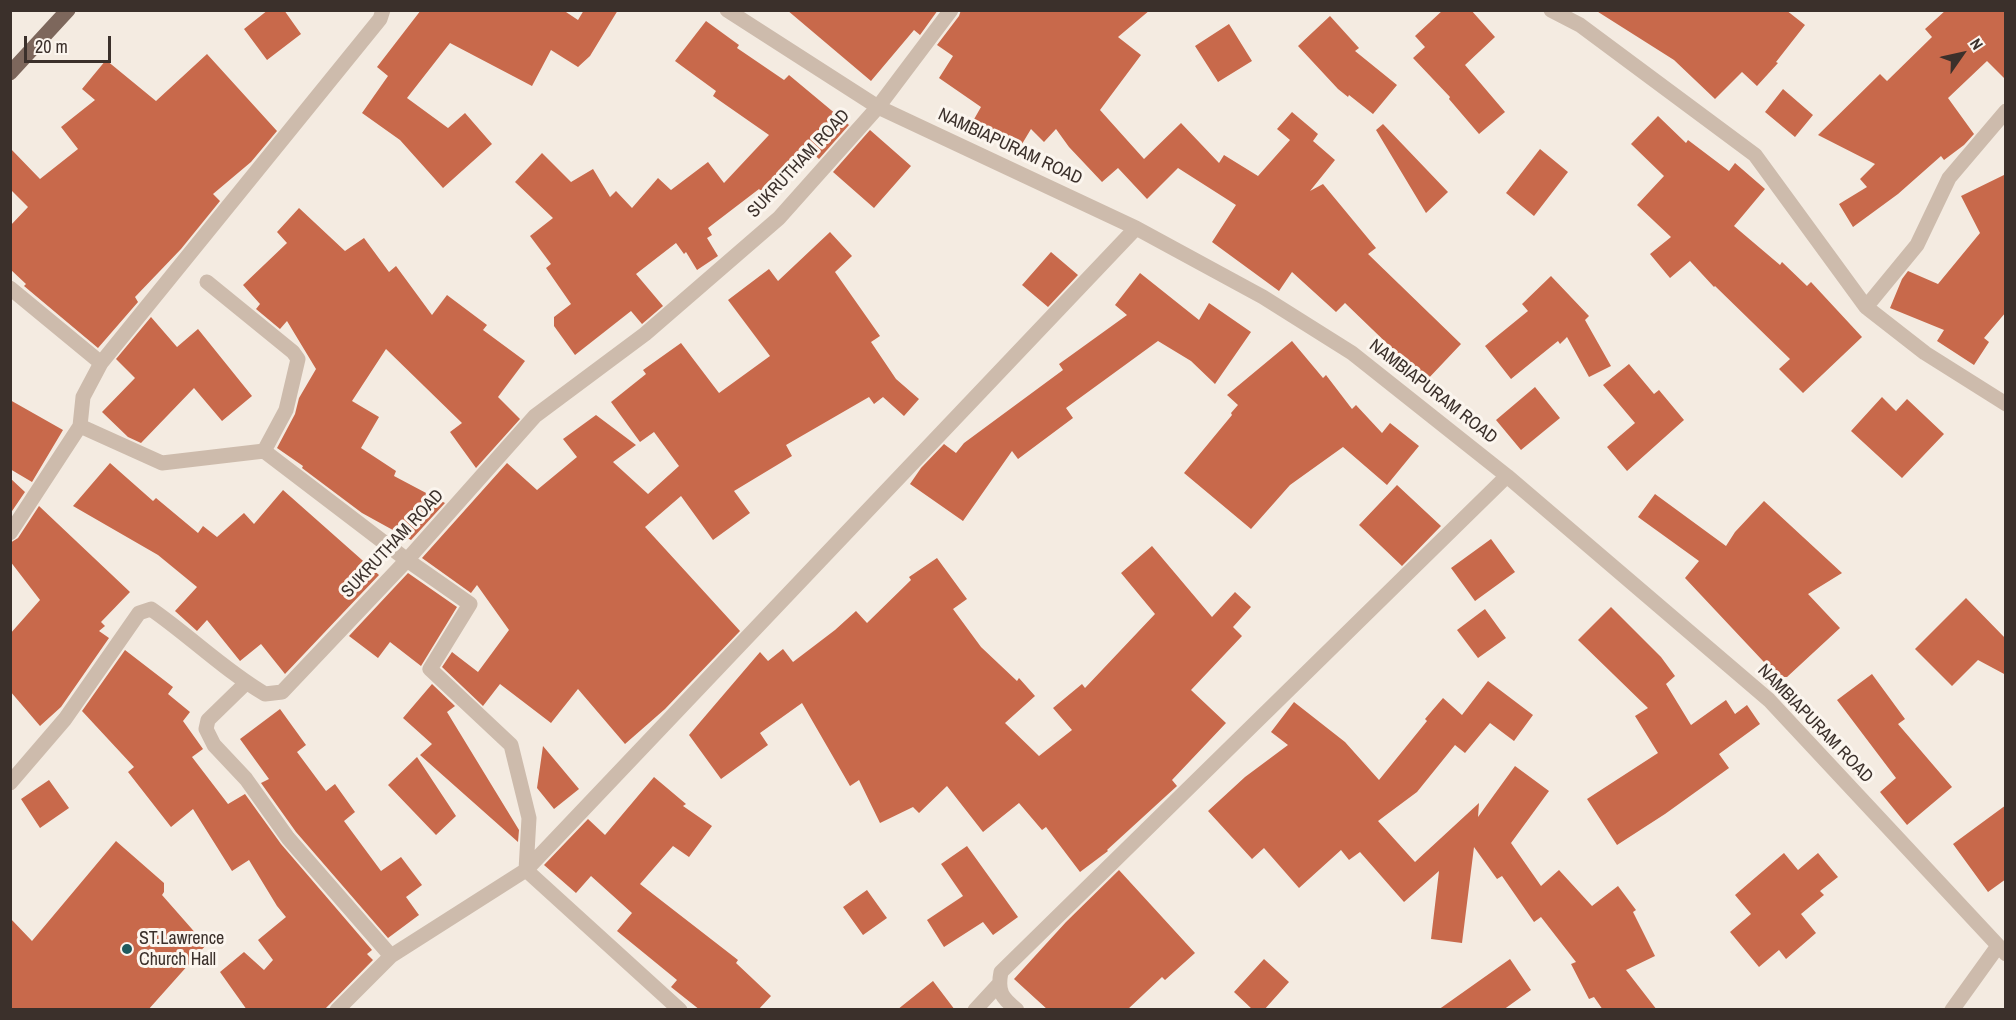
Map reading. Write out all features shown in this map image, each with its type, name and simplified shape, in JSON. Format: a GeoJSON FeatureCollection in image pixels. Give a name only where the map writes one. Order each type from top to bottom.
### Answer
{"type":"FeatureCollection","features":[{"type":"Feature","properties":{"kind":"main road"},"geometry":{"type":"LineString","coordinates":[[10,73],[69,10]]}},
{"type":"Feature","properties":{"kind":"street"},"geometry":{"type":"LineString","coordinates":[[10,533],[80,426],[83,397],[101,363],[380,19],[383,10]]}},
{"type":"Feature","properties":{"kind":"street","name":"NAMBIAPURAM ROAD"},"geometry":{"type":"LineString","coordinates":[[727,10],[878,107],[1136,228],[1263,297],[1352,354],[1507,476],[1769,700],[2002,950]]}},
{"type":"Feature","properties":{"kind":"street","name":"SUKRUTHAM ROAD"},"geometry":{"type":"LineString","coordinates":[[10,783],[65,720],[138,613],[150,609],[179,628],[246,683],[265,694],[282,692],[407,560],[535,417],[645,334],[779,218],[878,107],[951,10]]}},
{"type":"Feature","properties":{"kind":"street"},"geometry":{"type":"LineString","coordinates":[[1551,10],[1580,25],[1755,155],[1866,307],[1925,353],[2006,404]]}},
{"type":"Feature","properties":{"kind":"street"},"geometry":{"type":"LineString","coordinates":[[1866,307],[1917,245],[1949,178],[2006,111]]}},
{"type":"Feature","properties":{"kind":"street"},"geometry":{"type":"LineString","coordinates":[[337,1010],[390,956],[526,870],[1136,228]]}},
{"type":"Feature","properties":{"kind":"street"},"geometry":{"type":"LineString","coordinates":[[207,282],[293,352],[298,359],[286,410],[264,452]]}},
{"type":"Feature","properties":{"kind":"street"},"geometry":{"type":"LineString","coordinates":[[10,288],[101,363]]}},
{"type":"Feature","properties":{"kind":"street"},"geometry":{"type":"LineString","coordinates":[[80,426],[162,463],[264,452],[407,560],[470,604],[430,669],[511,745],[529,818],[526,870]]}},
{"type":"Feature","properties":{"kind":"street"},"geometry":{"type":"LineString","coordinates":[[1017,1010],[1004,999],[999,984],[1001,972],[1507,476]]}},
{"type":"Feature","properties":{"kind":"street"},"geometry":{"type":"LineString","coordinates":[[246,683],[208,720],[206,729],[214,745],[246,779],[288,838],[390,956]]}},
{"type":"Feature","properties":{"kind":"street"},"geometry":{"type":"LineString","coordinates":[[526,870],[680,1010]]}},
{"type":"Feature","properties":{"kind":"street"},"geometry":{"type":"LineString","coordinates":[[1952,1010],[2002,950]]}},
{"type":"Feature","properties":{"kind":"street"},"geometry":{"type":"LineString","coordinates":[[975,1010],[999,984]]}},
{"type":"Feature","properties":{"kind":"building"},"geometry":{"type":"Polygon","coordinates":[[[268,10],[284,10],[301,34],[267,60],[244,29],[268,10]]]}},
{"type":"Feature","properties":{"kind":"building"},"geometry":{"type":"Polygon","coordinates":[[[421,10],[563,10],[578,20],[584,10],[618,10],[590,56],[578,67],[551,50],[532,86],[450,43],[407,98],[448,128],[465,113],[492,144],[443,188],[400,140],[362,113],[388,76],[377,67],[421,10]]]}},
{"type":"Feature","properties":{"kind":"building"},"geometry":{"type":"Polygon","coordinates":[[[787,10],[938,10],[920,35],[914,30],[871,81],[787,10]]]}},
{"type":"Feature","properties":{"kind":"building"},"geometry":{"type":"Polygon","coordinates":[[[961,10],[1150,10],[1118,37],[1141,55],[1100,110],[1144,159],[1181,123],[1219,163],[1224,155],[1258,176],[1290,140],[1277,129],[1292,112],[1318,134],[1313,141],[1335,160],[1310,191],[1323,184],[1376,248],[1368,254],[1461,344],[1426,381],[1345,303],[1336,312],[1292,272],[1279,291],[1212,242],[1236,205],[1178,168],[1147,199],[1118,168],[1102,182],[1069,147],[1056,129],[1044,142],[1031,129],[1019,149],[973,121],[981,107],[939,78],[953,56],[937,45],[961,10]]]}},
{"type":"Feature","properties":{"kind":"building"},"geometry":{"type":"Polygon","coordinates":[[[1443,10],[1471,10],[1495,37],[1465,65],[1505,112],[1479,134],[1449,99],[1450,97],[1413,58],[1425,47],[1415,36],[1443,10]]]}},
{"type":"Feature","properties":{"kind":"building"},"geometry":{"type":"Polygon","coordinates":[[[1595,10],[1786,10],[1805,25],[1776,62],[1778,63],[1757,86],[1742,72],[1715,99],[1674,60],[1595,10]]]}},
{"type":"Feature","properties":{"kind":"building"},"geometry":{"type":"Polygon","coordinates":[[[1946,10],[2006,10],[2006,80],[1987,61],[1948,98],[1974,134],[1944,160],[1941,156],[1898,194],[1853,227],[1839,204],[1867,187],[1860,179],[1875,164],[1818,135],[1880,74],[1887,81],[1932,37],[1925,29],[1946,10]]]}},
{"type":"Feature","properties":{"kind":"building"},"geometry":{"type":"Polygon","coordinates":[[[1330,16],[1359,48],[1355,51],[1397,85],[1373,114],[1338,89],[1298,46],[1330,16]]]}},
{"type":"Feature","properties":{"kind":"building"},"geometry":{"type":"Polygon","coordinates":[[[706,21],[739,45],[737,48],[784,80],[789,75],[849,125],[819,159],[810,151],[770,200],[759,189],[708,228],[712,235],[707,238],[718,256],[697,270],[686,252],[684,254],[676,243],[636,274],[663,306],[642,324],[631,311],[575,355],[554,326],[554,317],[571,304],[546,268],[551,264],[530,236],[553,218],[515,182],[542,153],[571,182],[593,169],[610,197],[616,191],[632,208],[658,178],[671,190],[708,162],[724,183],[769,135],[713,96],[716,91],[675,61],[706,21]]]}},
{"type":"Feature","properties":{"kind":"building"},"geometry":{"type":"Polygon","coordinates":[[[1229,24],[1252,61],[1218,82],[1195,46],[1229,24]]]}},
{"type":"Feature","properties":{"kind":"building"},"geometry":{"type":"Polygon","coordinates":[[[207,54],[277,131],[251,162],[213,194],[220,201],[181,249],[135,297],[138,302],[98,348],[24,286],[26,284],[10,269],[10,226],[28,207],[10,189],[10,148],[40,179],[78,149],[61,127],[95,100],[82,89],[106,60],[156,101],[207,54]]]}},
{"type":"Feature","properties":{"kind":"building"},"geometry":{"type":"Polygon","coordinates":[[[1783,89],[1813,115],[1795,137],[1765,112],[1783,89]]]}},
{"type":"Feature","properties":{"kind":"building"},"geometry":{"type":"Polygon","coordinates":[[[1658,116],[1686,143],[1688,140],[1729,171],[1735,163],[1765,189],[1734,226],[1780,265],[1782,262],[1807,286],[1811,282],[1862,337],[1803,393],[1779,369],[1790,359],[1690,261],[1670,278],[1650,254],[1671,237],[1637,205],[1664,176],[1631,144],[1658,116]]]}},
{"type":"Feature","properties":{"kind":"building"},"geometry":{"type":"Polygon","coordinates":[[[1383,124],[1448,192],[1426,213],[1376,130],[1383,124]]]}},
{"type":"Feature","properties":{"kind":"building"},"geometry":{"type":"Polygon","coordinates":[[[870,130],[911,166],[874,208],[833,172],[870,130]]]}},
{"type":"Feature","properties":{"kind":"building"},"geometry":{"type":"Polygon","coordinates":[[[1540,149],[1568,172],[1534,216],[1506,193],[1540,149]]]}},
{"type":"Feature","properties":{"kind":"building"},"geometry":{"type":"Polygon","coordinates":[[[2006,174],[2006,312],[1984,338],[1989,342],[1974,365],[1937,341],[1944,330],[1890,308],[1902,279],[1908,271],[1938,284],[1980,233],[1961,196],[2006,174]]]}},
{"type":"Feature","properties":{"kind":"building"},"geometry":{"type":"Polygon","coordinates":[[[299,208],[345,251],[364,238],[389,272],[396,266],[432,315],[447,295],[487,325],[483,330],[525,361],[498,397],[520,419],[476,468],[450,432],[462,423],[386,349],[352,401],[379,417],[361,448],[396,471],[394,476],[445,503],[411,540],[362,513],[277,448],[295,414],[299,398],[316,369],[287,321],[280,329],[256,309],[260,304],[243,285],[287,243],[277,232],[299,208]]]}},
{"type":"Feature","properties":{"kind":"building"},"geometry":{"type":"Polygon","coordinates":[[[830,232],[852,256],[835,272],[880,336],[871,342],[896,379],[919,399],[904,416],[883,397],[874,404],[869,397],[786,445],[792,456],[734,491],[750,513],[713,540],[681,496],[645,527],[740,631],[665,709],[625,744],[578,689],[551,723],[500,684],[483,706],[442,667],[452,652],[478,672],[509,630],[477,585],[471,593],[422,558],[507,463],[537,490],[577,457],[563,439],[596,415],[636,445],[613,462],[648,494],[679,466],[654,432],[640,442],[611,402],[646,374],[643,370],[681,343],[719,393],[770,356],[728,300],[769,269],[778,281],[830,232]]]}},
{"type":"Feature","properties":{"kind":"building"},"geometry":{"type":"Polygon","coordinates":[[[1051,252],[1078,275],[1048,307],[1022,285],[1051,252]]]}},
{"type":"Feature","properties":{"kind":"building"},"geometry":{"type":"Polygon","coordinates":[[[1140,273],[1199,320],[1209,303],[1251,332],[1215,384],[1191,361],[1158,341],[1066,408],[1073,418],[1018,459],[1012,451],[963,521],[910,484],[921,468],[944,444],[956,453],[964,443],[1063,370],[1059,364],[1127,315],[1115,305],[1140,273]]]}},
{"type":"Feature","properties":{"kind":"building"},"geometry":{"type":"Polygon","coordinates":[[[1551,276],[1589,316],[1585,320],[1611,366],[1589,377],[1567,337],[1560,344],[1558,341],[1511,379],[1485,346],[1528,311],[1522,304],[1551,276]]]}},
{"type":"Feature","properties":{"kind":"building"},"geometry":{"type":"Polygon","coordinates":[[[151,317],[177,347],[198,329],[252,396],[222,421],[194,388],[141,443],[128,437],[102,412],[135,378],[116,359],[151,317]]]}},
{"type":"Feature","properties":{"kind":"building"},"geometry":{"type":"Polygon","coordinates":[[[1292,341],[1323,378],[1326,375],[1352,409],[1356,405],[1382,433],[1390,423],[1419,446],[1387,485],[1343,447],[1290,485],[1251,529],[1184,473],[1238,405],[1227,395],[1292,341]]]}},
{"type":"Feature","properties":{"kind":"building"},"geometry":{"type":"Polygon","coordinates":[[[1629,364],[1654,394],[1659,390],[1684,420],[1627,471],[1607,447],[1635,423],[1603,385],[1629,364]]]}},
{"type":"Feature","properties":{"kind":"building"},"geometry":{"type":"Polygon","coordinates":[[[1535,387],[1560,418],[1521,450],[1496,420],[1535,387]]]}},
{"type":"Feature","properties":{"kind":"building"},"geometry":{"type":"Polygon","coordinates":[[[1882,397],[1896,411],[1907,399],[1944,434],[1902,478],[1851,431],[1882,397]]]}},
{"type":"Feature","properties":{"kind":"building"},"geometry":{"type":"Polygon","coordinates":[[[10,400],[63,430],[32,482],[10,469],[10,400]]]}},
{"type":"Feature","properties":{"kind":"building"},"geometry":{"type":"Polygon","coordinates":[[[110,463],[153,501],[156,498],[198,533],[203,526],[217,537],[244,513],[254,524],[283,490],[379,575],[285,674],[261,644],[240,661],[207,620],[197,631],[175,611],[197,587],[158,555],[73,506],[110,463]]]}},
{"type":"Feature","properties":{"kind":"building"},"geometry":{"type":"Polygon","coordinates":[[[10,478],[25,492],[10,514],[10,478]]]}},
{"type":"Feature","properties":{"kind":"building"},"geometry":{"type":"Polygon","coordinates":[[[1397,485],[1441,526],[1402,566],[1359,525],[1397,485]]]}},
{"type":"Feature","properties":{"kind":"building"},"geometry":{"type":"Polygon","coordinates":[[[1655,494],[1726,546],[1735,532],[1764,501],[1842,573],[1808,594],[1840,628],[1787,677],[1778,677],[1685,578],[1699,561],[1638,517],[1655,494]]]}},
{"type":"Feature","properties":{"kind":"building"},"geometry":{"type":"Polygon","coordinates":[[[39,506],[130,592],[101,622],[105,626],[99,631],[109,638],[61,707],[40,726],[10,691],[10,634],[40,600],[10,561],[10,543],[18,538],[39,506]]]}},
{"type":"Feature","properties":{"kind":"building"},"geometry":{"type":"Polygon","coordinates":[[[1491,539],[1515,572],[1475,601],[1451,568],[1491,539]]]}},
{"type":"Feature","properties":{"kind":"building"},"geometry":{"type":"Polygon","coordinates":[[[1152,546],[1212,617],[1235,592],[1251,607],[1233,627],[1242,636],[1191,690],[1226,723],[1172,780],[1177,786],[1108,851],[1080,872],[1046,827],[1042,830],[1019,803],[983,832],[947,786],[919,813],[913,807],[880,823],[859,780],[850,786],[802,703],[760,733],[768,745],[721,779],[689,735],[760,652],[768,661],[783,649],[793,662],[856,611],[867,623],[911,580],[909,577],[937,558],[967,599],[953,609],[981,647],[1017,681],[1019,678],[1035,696],[1005,723],[1039,756],[1072,730],[1053,708],[1082,684],[1085,688],[1155,614],[1121,573],[1152,546]]]}},
{"type":"Feature","properties":{"kind":"building"},"geometry":{"type":"Polygon","coordinates":[[[408,573],[457,607],[421,666],[390,642],[378,658],[349,636],[408,573]]]}},
{"type":"Feature","properties":{"kind":"building"},"geometry":{"type":"Polygon","coordinates":[[[1966,598],[2006,639],[2006,675],[1978,660],[1952,686],[1915,649],[1966,598]]]}},
{"type":"Feature","properties":{"kind":"building"},"geometry":{"type":"Polygon","coordinates":[[[1611,607],[1661,657],[1675,676],[1666,684],[1691,725],[1726,700],[1735,714],[1747,705],[1760,724],[1719,754],[1729,768],[1617,845],[1587,799],[1658,753],[1635,716],[1648,708],[1578,640],[1611,607]]]}},
{"type":"Feature","properties":{"kind":"building"},"geometry":{"type":"Polygon","coordinates":[[[1485,609],[1506,638],[1478,658],[1457,630],[1485,609]]]}},
{"type":"Feature","properties":{"kind":"building"},"geometry":{"type":"Polygon","coordinates":[[[125,650],[173,687],[168,694],[190,712],[183,721],[203,749],[192,757],[228,804],[245,794],[281,844],[372,950],[367,954],[373,960],[324,1010],[247,1010],[220,972],[244,952],[264,970],[273,960],[258,940],[286,917],[249,860],[232,871],[193,809],[171,827],[128,772],[134,767],[82,711],[125,650]]]}},
{"type":"Feature","properties":{"kind":"building"},"geometry":{"type":"Polygon","coordinates":[[[1872,674],[1905,719],[1898,724],[1952,787],[1907,825],[1880,792],[1896,778],[1837,700],[1872,674]]]}},
{"type":"Feature","properties":{"kind":"building"},"geometry":{"type":"Polygon","coordinates":[[[1488,681],[1533,715],[1514,741],[1490,723],[1465,753],[1455,745],[1417,792],[1378,821],[1415,862],[1479,803],[1478,817],[1515,766],[1549,791],[1511,843],[1541,886],[1559,870],[1592,906],[1618,886],[1636,910],[1633,912],[1655,956],[1626,970],[1657,1010],[1603,1010],[1594,997],[1589,999],[1571,964],[1576,962],[1541,917],[1534,922],[1502,876],[1497,879],[1474,847],[1462,943],[1431,939],[1439,871],[1404,902],[1360,852],[1349,860],[1341,850],[1299,888],[1264,848],[1252,859],[1208,811],[1245,777],[1288,745],[1271,732],[1294,702],[1345,742],[1379,780],[1443,698],[1462,715],[1488,681]]]}},
{"type":"Feature","properties":{"kind":"building"},"geometry":{"type":"Polygon","coordinates":[[[432,684],[455,706],[447,712],[519,830],[518,842],[420,755],[432,744],[403,718],[432,684]]]}},
{"type":"Feature","properties":{"kind":"building"},"geometry":{"type":"Polygon","coordinates":[[[280,709],[306,745],[297,752],[326,791],[335,784],[355,812],[344,821],[381,871],[401,857],[422,885],[406,897],[419,915],[388,938],[296,832],[261,783],[269,779],[240,739],[280,709]]]}},
{"type":"Feature","properties":{"kind":"building"},"geometry":{"type":"Polygon","coordinates":[[[543,746],[579,789],[554,809],[537,788],[543,746]]]}},
{"type":"Feature","properties":{"kind":"building"},"geometry":{"type":"Polygon","coordinates":[[[417,757],[456,816],[436,835],[388,785],[417,757]]]}},
{"type":"Feature","properties":{"kind":"building"},"geometry":{"type":"Polygon","coordinates":[[[654,777],[686,804],[683,806],[712,826],[689,857],[673,846],[640,884],[738,960],[736,963],[771,996],[758,1010],[700,1010],[671,987],[677,980],[617,931],[632,913],[591,876],[576,893],[544,865],[588,819],[605,835],[654,777]]]}},
{"type":"Feature","properties":{"kind":"building"},"geometry":{"type":"Polygon","coordinates":[[[49,780],[69,808],[40,828],[21,799],[49,780]]]}},
{"type":"Feature","properties":{"kind":"building"},"geometry":{"type":"Polygon","coordinates":[[[2006,805],[2006,879],[1988,892],[1953,844],[2006,805]]]}},
{"type":"Feature","properties":{"kind":"building"},"geometry":{"type":"Polygon","coordinates":[[[116,841],[164,883],[162,895],[206,945],[148,1010],[10,1010],[10,918],[32,941],[116,841]]]}},
{"type":"Feature","properties":{"kind":"building"},"geometry":{"type":"Polygon","coordinates":[[[967,846],[1018,917],[993,935],[983,922],[944,947],[927,920],[963,896],[941,864],[967,846]]]}},
{"type":"Feature","properties":{"kind":"building"},"geometry":{"type":"Polygon","coordinates":[[[1784,853],[1798,870],[1818,853],[1838,877],[1820,891],[1824,895],[1801,914],[1816,933],[1786,959],[1779,950],[1759,967],[1730,932],[1751,914],[1735,895],[1784,853]]]}},
{"type":"Feature","properties":{"kind":"building"},"geometry":{"type":"Polygon","coordinates":[[[1119,870],[1195,953],[1165,980],[1162,977],[1127,1010],[1048,1010],[1014,979],[1066,922],[1119,870]]]}},
{"type":"Feature","properties":{"kind":"building"},"geometry":{"type":"Polygon","coordinates":[[[867,890],[887,918],[863,935],[843,907],[867,890]]]}},
{"type":"Feature","properties":{"kind":"building"},"geometry":{"type":"Polygon","coordinates":[[[1264,959],[1289,982],[1264,1010],[1253,1010],[1234,992],[1264,959]]]}},
{"type":"Feature","properties":{"kind":"building"},"geometry":{"type":"Polygon","coordinates":[[[1510,959],[1531,990],[1503,1010],[1438,1010],[1510,959]]]}},
{"type":"Feature","properties":{"kind":"building"},"geometry":{"type":"Polygon","coordinates":[[[933,981],[955,1010],[897,1010],[933,981]]]}},
{"type":"Feature","properties":{"kind":"place","name":"ST.Lawrence Church Hall"},"geometry":{"type":"Point","coordinates":[127,949]}}]}
